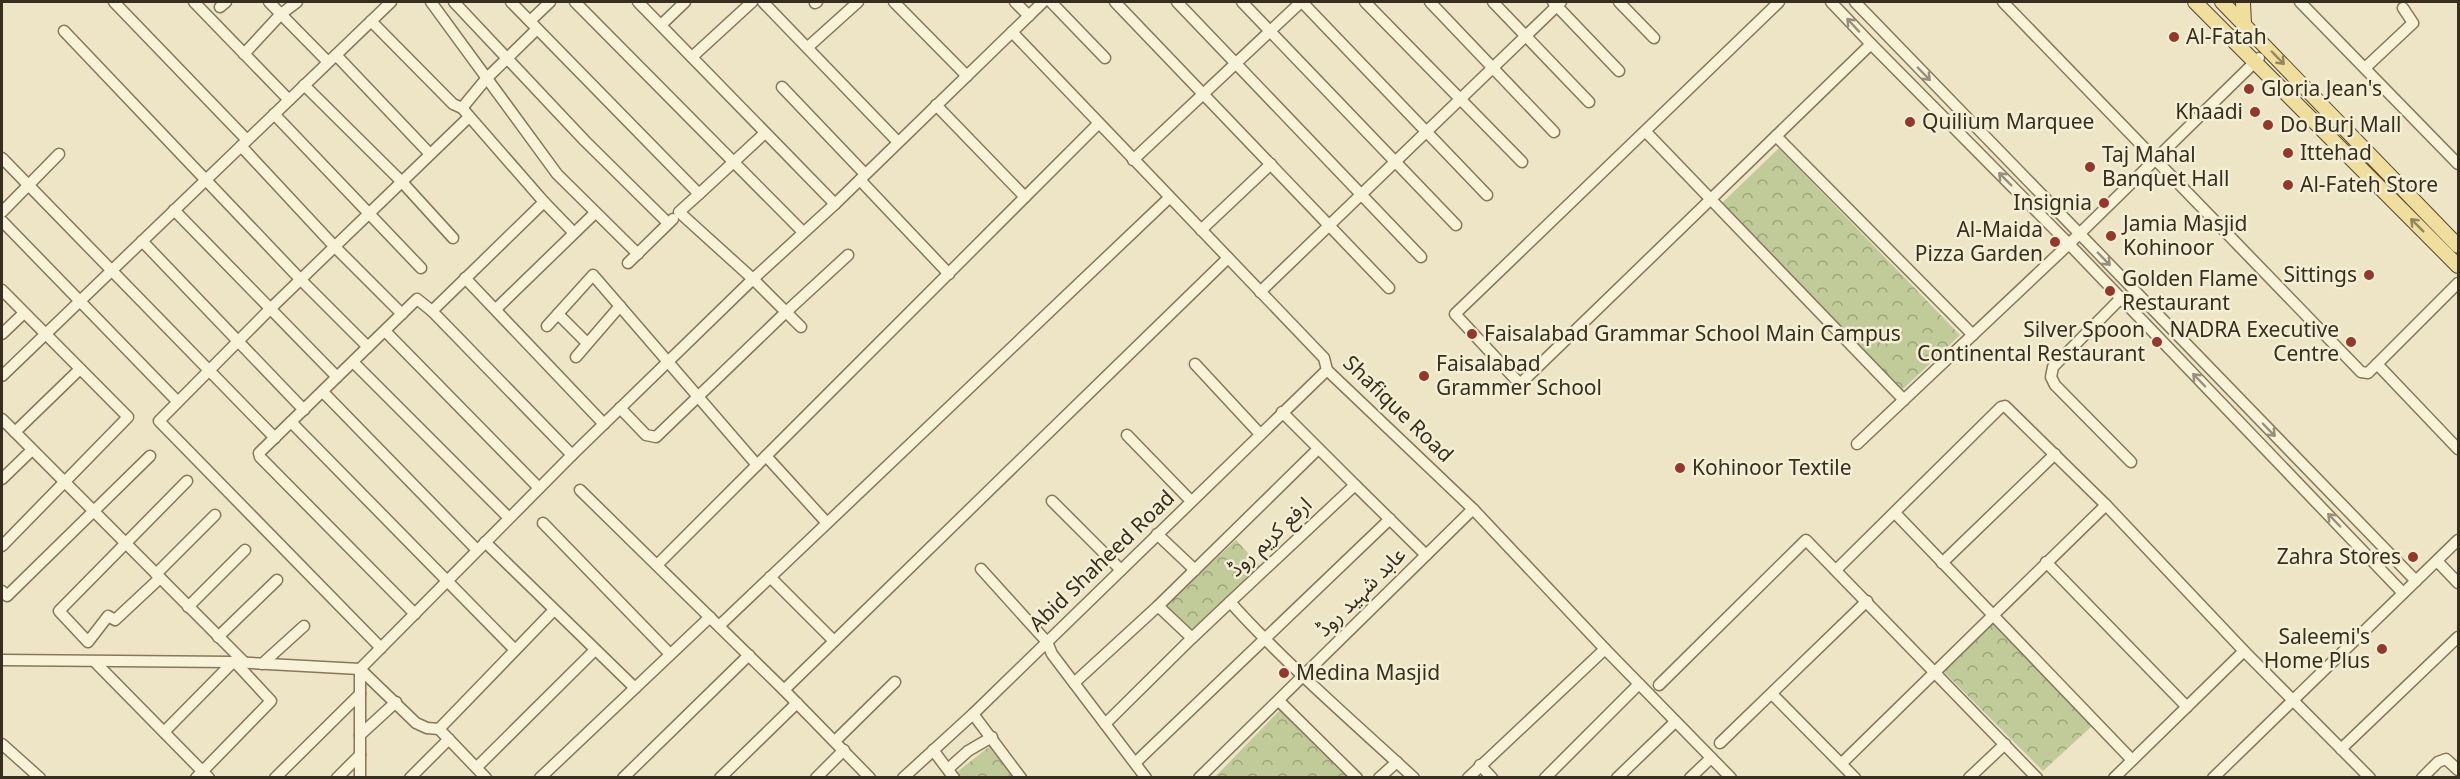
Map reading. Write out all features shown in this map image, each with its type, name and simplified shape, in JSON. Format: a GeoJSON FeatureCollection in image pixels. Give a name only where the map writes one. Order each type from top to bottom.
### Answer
{"type":"FeatureCollection","features":[{"type":"Feature","properties":{"kind":"main road"},"geometry":{"type":"LineString","coordinates":[[2195,2],[2257,60]]}},
{"type":"Feature","properties":{"kind":"main road"},"geometry":{"type":"LineString","coordinates":[[2212,2],[2270,76],[2458,266]]}},
{"type":"Feature","properties":{"kind":"main road"},"geometry":{"type":"LineString","coordinates":[[2222,2],[2458,246]]}},
{"type":"Feature","properties":{"kind":"main road"},"geometry":{"type":"LineString","coordinates":[[2244,2],[2244,24]]}},
{"type":"Feature","properties":{"kind":"street"},"geometry":{"type":"LineString","coordinates":[[114,2],[244,143],[335,247],[402,314]]}},
{"type":"Feature","properties":{"kind":"street"},"geometry":{"type":"LineString","coordinates":[[194,2],[289,100]]}},
{"type":"Feature","properties":{"kind":"street"},"geometry":{"type":"LineString","coordinates":[[269,2],[332,58],[430,154]]}},
{"type":"Feature","properties":{"kind":"street"},"geometry":{"type":"LineString","coordinates":[[244,54],[281,14],[297,2]]}},
{"type":"Feature","properties":{"kind":"street"},"geometry":{"type":"LineString","coordinates":[[2,376],[390,2]]}},
{"type":"Feature","properties":{"kind":"street"},"geometry":{"type":"LineString","coordinates":[[431,2],[557,174],[638,254]]}},
{"type":"Feature","properties":{"kind":"street"},"geometry":{"type":"LineString","coordinates":[[454,2],[585,141],[668,223]]}},
{"type":"Feature","properties":{"kind":"street"},"geometry":{"type":"LineString","coordinates":[[511,2],[699,194]]}},
{"type":"Feature","properties":{"kind":"street"},"geometry":{"type":"LineString","coordinates":[[381,648],[159,421],[270,309],[430,154],[466,112],[486,79],[507,58],[550,2]]}},
{"type":"Feature","properties":{"kind":"street"},"geometry":{"type":"LineString","coordinates":[[575,2],[803,232]]}},
{"type":"Feature","properties":{"kind":"street"},"geometry":{"type":"LineString","coordinates":[[638,2],[835,204]]}},
{"type":"Feature","properties":{"kind":"street"},"geometry":{"type":"LineString","coordinates":[[661,25],[685,2]]}},
{"type":"Feature","properties":{"kind":"street"},"geometry":{"type":"LineString","coordinates":[[692,57],[752,2]]}},
{"type":"Feature","properties":{"kind":"street"},"geometry":{"type":"LineString","coordinates":[[763,2],[898,142]]}},
{"type":"Feature","properties":{"kind":"street"},"geometry":{"type":"LineString","coordinates":[[808,47],[858,2]]}},
{"type":"Feature","properties":{"kind":"street"},"geometry":{"type":"LineString","coordinates":[[894,2],[967,76]]}},
{"type":"Feature","properties":{"kind":"street"},"geometry":{"type":"LineString","coordinates":[[1015,2],[1029,16]]}},
{"type":"Feature","properties":{"kind":"street"},"geometry":{"type":"LineString","coordinates":[[360,777],[360,669],[620,408],[1043,2]]}},
{"type":"Feature","properties":{"kind":"street"},"geometry":{"type":"LineString","coordinates":[[1051,2],[1105,58]]}},
{"type":"Feature","properties":{"kind":"street"},"geometry":{"type":"LineString","coordinates":[[1115,2],[1389,288]]}},
{"type":"Feature","properties":{"kind":"street"},"geometry":{"type":"LineString","coordinates":[[1177,2],[1422,257]]}},
{"type":"Feature","properties":{"kind":"street"},"geometry":{"type":"LineString","coordinates":[[1242,2],[1456,225]]}},
{"type":"Feature","properties":{"kind":"street"},"geometry":{"type":"LineString","coordinates":[[1133,160],[1301,2],[1487,195]]}},
{"type":"Feature","properties":{"kind":"street"},"geometry":{"type":"LineString","coordinates":[[1365,2],[1522,162]]}},
{"type":"Feature","properties":{"kind":"street"},"geometry":{"type":"LineString","coordinates":[[1430,2],[1554,132]]}},
{"type":"Feature","properties":{"kind":"street"},"geometry":{"type":"LineString","coordinates":[[1493,2],[1589,102]]}},
{"type":"Feature","properties":{"kind":"street"},"geometry":{"type":"LineString","coordinates":[[1618,2],[1653,38]]}},
{"type":"Feature","properties":{"kind":"street"},"geometry":{"type":"LineString","coordinates":[[1779,2],[1455,314],[1520,384],[1871,44]]}},
{"type":"Feature","properties":{"kind":"street"},"geometry":{"type":"LineString","coordinates":[[1831,2],[2069,244],[2403,593]]}},
{"type":"Feature","properties":{"kind":"street"},"geometry":{"type":"LineString","coordinates":[[1855,2],[2416,581]]}},
{"type":"Feature","properties":{"kind":"street"},"geometry":{"type":"LineString","coordinates":[[2003,2],[2361,372],[2368,373],[2458,283]]}},
{"type":"Feature","properties":{"kind":"street"},"geometry":{"type":"LineString","coordinates":[[2300,2],[2458,164]]}},
{"type":"Feature","properties":{"kind":"street"},"geometry":{"type":"LineString","coordinates":[[1260,292],[1526,36],[1557,3],[1619,70]]}},
{"type":"Feature","properties":{"kind":"street"},"geometry":{"type":"LineString","coordinates":[[2365,68],[2413,23],[2403,8]]}},
{"type":"Feature","properties":{"kind":"street"},"geometry":{"type":"LineString","coordinates":[[371,21],[453,104],[466,112],[574,233]]}},
{"type":"Feature","properties":{"kind":"street"},"geometry":{"type":"LineString","coordinates":[[64,31],[301,280],[368,347]]}},
{"type":"Feature","properties":{"kind":"street","name":"Shafique Road"},"geometry":{"type":"LineString","coordinates":[[1012,32],[1324,358],[1327,370],[1473,509],[1675,722],[1731,777]]}},
{"type":"Feature","properties":{"kind":"street"},"geometry":{"type":"LineString","coordinates":[[1857,444],[2069,244],[2257,60]]}},
{"type":"Feature","properties":{"kind":"street"},"geometry":{"type":"LineString","coordinates":[[304,85],[402,182],[453,238]]}},
{"type":"Feature","properties":{"kind":"street"},"geometry":{"type":"LineString","coordinates":[[782,87],[949,274]]}},
{"type":"Feature","properties":{"kind":"street"},"geometry":{"type":"LineString","coordinates":[[936,105],[1025,197]]}},
{"type":"Feature","properties":{"kind":"street"},"geometry":{"type":"LineString","coordinates":[[274,114],[368,215],[421,267]]}},
{"type":"Feature","properties":{"kind":"street"},"geometry":{"type":"LineString","coordinates":[[657,565],[1098,124]]}},
{"type":"Feature","properties":{"kind":"street"},"geometry":{"type":"LineString","coordinates":[[628,263],[765,132]]}},
{"type":"Feature","properties":{"kind":"street"},"geometry":{"type":"LineString","coordinates":[[1646,132],[1904,400]]}},
{"type":"Feature","properties":{"kind":"street"},"geometry":{"type":"LineString","coordinates":[[1776,136],[1973,335]]}},
{"type":"Feature","properties":{"kind":"street"},"geometry":{"type":"LineString","coordinates":[[2,212],[59,154]]}},
{"type":"Feature","properties":{"kind":"street"},"geometry":{"type":"LineString","coordinates":[[2,158],[275,438]]}},
{"type":"Feature","properties":{"kind":"street"},"geometry":{"type":"LineString","coordinates":[[1201,230],[1271,164]]}},
{"type":"Feature","properties":{"kind":"street"},"geometry":{"type":"LineString","coordinates":[[719,626],[1169,198]]}},
{"type":"Feature","properties":{"kind":"street"},"geometry":{"type":"LineString","coordinates":[[432,311],[544,202]]}},
{"type":"Feature","properties":{"kind":"street"},"geometry":{"type":"LineString","coordinates":[[174,210],[337,378]]}},
{"type":"Feature","properties":{"kind":"street"},"geometry":{"type":"LineString","coordinates":[[679,212],[753,279],[801,327]]}},
{"type":"Feature","properties":{"kind":"street"},"geometry":{"type":"LineString","coordinates":[[496,309],[595,213]]}},
{"type":"Feature","properties":{"kind":"street"},"geometry":{"type":"LineString","coordinates":[[2,221],[177,401]]}},
{"type":"Feature","properties":{"kind":"street"},"geometry":{"type":"LineString","coordinates":[[142,241],[304,410]]}},
{"type":"Feature","properties":{"kind":"street"},"geometry":{"type":"LineString","coordinates":[[620,408],[646,435],[656,437],[848,255]]}},
{"type":"Feature","properties":{"kind":"street"},"geometry":{"type":"LineString","coordinates":[[784,690],[1228,258]]}},
{"type":"Feature","properties":{"kind":"street"},"geometry":{"type":"LineString","coordinates":[[548,326],[593,275],[757,465]]}},
{"type":"Feature","properties":{"kind":"street"},"geometry":{"type":"LineString","coordinates":[[465,278],[604,424]]}},
{"type":"Feature","properties":{"kind":"street"},"geometry":{"type":"LineString","coordinates":[[2,290],[128,417],[2,546]]}},
{"type":"Feature","properties":{"kind":"street"},"geometry":{"type":"LineString","coordinates":[[2121,298],[2053,367],[2050,377],[2055,385],[2131,462]]}},
{"type":"Feature","properties":{"kind":"street"},"geometry":{"type":"LineString","coordinates":[[415,614],[260,457],[259,453],[417,299],[432,311],[572,455]]}},
{"type":"Feature","properties":{"kind":"street"},"geometry":{"type":"LineString","coordinates":[[576,357],[620,306]]}},
{"type":"Feature","properties":{"kind":"street"},"geometry":{"type":"LineString","coordinates":[[2,334],[24,313]]}},
{"type":"Feature","properties":{"kind":"street"},"geometry":{"type":"LineString","coordinates":[[558,314],[587,343]]}},
{"type":"Feature","properties":{"kind":"street"},"geometry":{"type":"LineString","coordinates":[[384,331],[539,488]]}},
{"type":"Feature","properties":{"kind":"street"},"geometry":{"type":"LineString","coordinates":[[353,362],[509,518]]}},
{"type":"Feature","properties":{"kind":"street"},"geometry":{"type":"LineString","coordinates":[[1195,364],[1260,434]]}},
{"type":"Feature","properties":{"kind":"street"},"geometry":{"type":"LineString","coordinates":[[2377,364],[2458,449]]}},
{"type":"Feature","properties":{"kind":"street"},"geometry":{"type":"LineString","coordinates":[[15,432],[80,369]]}},
{"type":"Feature","properties":{"kind":"street","name":"Abid Shaheed Road"},"geometry":{"type":"LineString","coordinates":[[903,777],[973,714],[1327,370]]}},
{"type":"Feature","properties":{"kind":"street"},"geometry":{"type":"LineString","coordinates":[[323,392],[481,546],[554,610],[634,688]]}},
{"type":"Feature","properties":{"kind":"street"},"geometry":{"type":"LineString","coordinates":[[1836,570],[2001,407],[2010,408],[2106,505],[2244,651],[2370,777]]}},
{"type":"Feature","properties":{"kind":"street"},"geometry":{"type":"LineString","coordinates":[[1282,412],[1426,555]]}},
{"type":"Feature","properties":{"kind":"street"},"geometry":{"type":"LineString","coordinates":[[2,419],[218,637],[271,701],[203,775],[95,662]]}},
{"type":"Feature","properties":{"kind":"street"},"geometry":{"type":"LineString","coordinates":[[291,422],[515,650]]}},
{"type":"Feature","properties":{"kind":"street"},"geometry":{"type":"LineString","coordinates":[[1126,435],[1191,501]]}},
{"type":"Feature","properties":{"kind":"street"},"geometry":{"type":"LineString","coordinates":[[1074,683],[1158,606],[1318,449]]}},
{"type":"Feature","properties":{"kind":"street"},"geometry":{"type":"LineString","coordinates":[[2,479],[32,450]]}},
{"type":"Feature","properties":{"kind":"street"},"geometry":{"type":"LineString","coordinates":[[1942,563],[2055,454]]}},
{"type":"Feature","properties":{"kind":"street"},"geometry":{"type":"LineString","coordinates":[[2,591],[7,597],[150,456]]}},
{"type":"Feature","properties":{"kind":"street"},"geometry":{"type":"LineString","coordinates":[[766,456],[827,523]]}},
{"type":"Feature","properties":{"kind":"street"},"geometry":{"type":"LineString","coordinates":[[187,481],[59,611],[88,642],[108,616],[115,620],[215,515]]}},
{"type":"Feature","properties":{"kind":"street","name":"ارفع کریم روڈ"},"geometry":{"type":"LineString","coordinates":[[1355,485],[1230,602],[1264,640],[1414,777]]}},
{"type":"Feature","properties":{"kind":"street"},"geometry":{"type":"LineString","coordinates":[[2310,496],[2324,486]]}},
{"type":"Feature","properties":{"kind":"street"},"geometry":{"type":"LineString","coordinates":[[580,490],[870,777]]}},
{"type":"Feature","properties":{"kind":"street"},"geometry":{"type":"LineString","coordinates":[[1052,501],[1121,570]]}},
{"type":"Feature","properties":{"kind":"street"},"geometry":{"type":"LineString","coordinates":[[1842,763],[2106,505]]}},
{"type":"Feature","properties":{"kind":"street","name":"عابد شہید روڈ"},"geometry":{"type":"LineString","coordinates":[[1199,777],[1473,509]]}},
{"type":"Feature","properties":{"kind":"street"},"geometry":{"type":"LineString","coordinates":[[1895,513],[2132,760]]}},
{"type":"Feature","properties":{"kind":"street"},"geometry":{"type":"LineString","coordinates":[[1135,763],[1390,519]]}},
{"type":"Feature","properties":{"kind":"street"},"geometry":{"type":"LineString","coordinates":[[543,523],[670,654]]}},
{"type":"Feature","properties":{"kind":"street"},"geometry":{"type":"LineString","coordinates":[[1157,534],[1195,570]]}},
{"type":"Feature","properties":{"kind":"street"},"geometry":{"type":"LineString","coordinates":[[1659,685],[1806,540],[2037,777]]}},
{"type":"Feature","properties":{"kind":"street"},"geometry":{"type":"LineString","coordinates":[[2213,777],[2458,540]]}},
{"type":"Feature","properties":{"kind":"street"},"geometry":{"type":"LineString","coordinates":[[188,607],[245,550]]}},
{"type":"Feature","properties":{"kind":"street"},"geometry":{"type":"LineString","coordinates":[[2437,561],[2458,583]]}},
{"type":"Feature","properties":{"kind":"street"},"geometry":{"type":"LineString","coordinates":[[2046,562],[2187,707]]}},
{"type":"Feature","properties":{"kind":"street"},"geometry":{"type":"LineString","coordinates":[[981,568],[1047,642],[1052,654],[1146,777]]}},
{"type":"Feature","properties":{"kind":"street"},"geometry":{"type":"LineString","coordinates":[[770,577],[834,641]]}},
{"type":"Feature","properties":{"kind":"street"},"geometry":{"type":"LineString","coordinates":[[218,637],[277,580]]}},
{"type":"Feature","properties":{"kind":"street"},"geometry":{"type":"LineString","coordinates":[[1720,743],[1867,601]]}},
{"type":"Feature","properties":{"kind":"street"},"geometry":{"type":"LineString","coordinates":[[1105,724],[1230,602]]}},
{"type":"Feature","properties":{"kind":"street"},"geometry":{"type":"LineString","coordinates":[[1158,606],[1192,638]]}},
{"type":"Feature","properties":{"kind":"street"},"geometry":{"type":"LineString","coordinates":[[439,729],[554,610]]}},
{"type":"Feature","properties":{"kind":"street"},"geometry":{"type":"LineString","coordinates":[[540,777],[710,617]]}},
{"type":"Feature","properties":{"kind":"street"},"geometry":{"type":"LineString","coordinates":[[262,664],[304,626]]}},
{"type":"Feature","properties":{"kind":"street"},"geometry":{"type":"LineString","coordinates":[[2341,749],[2458,637]]}},
{"type":"Feature","properties":{"kind":"street"},"geometry":{"type":"LineString","coordinates":[[1468,777],[1605,649]]}},
{"type":"Feature","properties":{"kind":"street"},"geometry":{"type":"LineString","coordinates":[[477,767],[596,650]]}},
{"type":"Feature","properties":{"kind":"street"},"geometry":{"type":"LineString","coordinates":[[2114,777],[2244,651]]}},
{"type":"Feature","properties":{"kind":"street"},"geometry":{"type":"LineString","coordinates":[[623,777],[749,655]]}},
{"type":"Feature","properties":{"kind":"street"},"geometry":{"type":"LineString","coordinates":[[2,660],[237,662],[360,669],[416,723],[427,728],[439,729],[486,777]]}},
{"type":"Feature","properties":{"kind":"street"},"geometry":{"type":"LineString","coordinates":[[164,732],[237,662]]}},
{"type":"Feature","properties":{"kind":"street"},"geometry":{"type":"LineString","coordinates":[[834,741],[895,682]]}},
{"type":"Feature","properties":{"kind":"street"},"geometry":{"type":"LineString","coordinates":[[1545,777],[1639,684]]}},
{"type":"Feature","properties":{"kind":"street"},"geometry":{"type":"LineString","coordinates":[[275,777],[360,694]]}},
{"type":"Feature","properties":{"kind":"street"},"geometry":{"type":"LineString","coordinates":[[1772,694],[1855,777]]}},
{"type":"Feature","properties":{"kind":"street"},"geometry":{"type":"LineString","coordinates":[[1279,701],[1357,777]]}},
{"type":"Feature","properties":{"kind":"street"},"geometry":{"type":"LineString","coordinates":[[360,735],[396,702]]}},
{"type":"Feature","properties":{"kind":"street"},"geometry":{"type":"LineString","coordinates":[[720,777],[797,703]]}},
{"type":"Feature","properties":{"kind":"street"},"geometry":{"type":"LineString","coordinates":[[973,714],[1021,777]]}},
{"type":"Feature","properties":{"kind":"street"},"geometry":{"type":"LineString","coordinates":[[1617,777],[1675,722]]}},
{"type":"Feature","properties":{"kind":"street"},"geometry":{"type":"LineString","coordinates":[[933,750],[951,773],[968,751],[992,737]]}},
{"type":"Feature","properties":{"kind":"street"},"geometry":{"type":"LineString","coordinates":[[410,777],[449,738]]}},
{"type":"Feature","properties":{"kind":"street"},"geometry":{"type":"LineString","coordinates":[[2,744],[40,777]]}},
{"type":"Feature","properties":{"kind":"street"},"geometry":{"type":"LineString","coordinates":[[1969,777],[2005,744]]}},
{"type":"Feature","properties":{"kind":"street"},"geometry":{"type":"LineString","coordinates":[[816,777],[844,750]]}},
{"type":"Feature","properties":{"kind":"street"},"geometry":{"type":"LineString","coordinates":[[337,777],[360,755]]}},
{"type":"Feature","properties":{"kind":"street"},"geometry":{"type":"LineString","coordinates":[[1690,777],[1711,758]]}},
{"type":"Feature","properties":{"kind":"street"},"geometry":{"type":"LineString","coordinates":[[2422,777],[2438,762],[2446,759],[2458,770]]}},
{"type":"Feature","properties":{"kind":"street"},"geometry":{"type":"LineString","coordinates":[[1380,777],[1397,762]]}},
{"type":"Feature","properties":{"kind":"street"},"geometry":{"type":"LineString","coordinates":[[1480,765],[1492,777]]}},
{"type":"Feature","properties":{"kind":"green space"},"geometry":{"type":"Polygon","coordinates":[[[1779,148],[1960,335],[1902,390],[1721,204],[1779,148]]]}},
{"type":"Feature","properties":{"kind":"green space"},"geometry":{"type":"Polygon","coordinates":[[[1236,540],[1260,566],[1191,632],[1165,606],[1236,540]]]}},
{"type":"Feature","properties":{"kind":"green space"},"geometry":{"type":"Polygon","coordinates":[[[1992,622],[2092,726],[2043,771],[1943,671],[1992,622]]]}},
{"type":"Feature","properties":{"kind":"green space"},"geometry":{"type":"Polygon","coordinates":[[[1280,710],[1351,777],[1214,778],[1280,710]]]}},
{"type":"Feature","properties":{"kind":"green space"},"geometry":{"type":"Polygon","coordinates":[[[990,746],[1013,777],[961,777],[957,772],[990,746]]]}},
{"type":"Feature","properties":{"kind":"place","name":"Al-Fatah"},"geometry":{"type":"Point","coordinates":[2174,37]}},
{"type":"Feature","properties":{"kind":"place","name":"Gloria Jean's"},"geometry":{"type":"Point","coordinates":[2249,89]}},
{"type":"Feature","properties":{"kind":"place","name":"Khaadi"},"geometry":{"type":"Point","coordinates":[2255,112]}},
{"type":"Feature","properties":{"kind":"place","name":"Quilium Marquee"},"geometry":{"type":"Point","coordinates":[1910,122]}},
{"type":"Feature","properties":{"kind":"place","name":"Do Burj Mall"},"geometry":{"type":"Point","coordinates":[2268,125]}},
{"type":"Feature","properties":{"kind":"place","name":"Ittehad"},"geometry":{"type":"Point","coordinates":[2288,153]}},
{"type":"Feature","properties":{"kind":"place","name":"Taj Mahal Banquet Hall"},"geometry":{"type":"Point","coordinates":[2090,167]}},
{"type":"Feature","properties":{"kind":"place","name":"Al-Fateh Store"},"geometry":{"type":"Point","coordinates":[2288,185]}},
{"type":"Feature","properties":{"kind":"place","name":"Insignia"},"geometry":{"type":"Point","coordinates":[2104,203]}},
{"type":"Feature","properties":{"kind":"place","name":"Jamia Masjid Kohinoor"},"geometry":{"type":"Point","coordinates":[2111,236]}},
{"type":"Feature","properties":{"kind":"place","name":"Al-Maida Pizza Garden"},"geometry":{"type":"Point","coordinates":[2055,242]}},
{"type":"Feature","properties":{"kind":"place","name":"Sittings"},"geometry":{"type":"Point","coordinates":[2369,275]}},
{"type":"Feature","properties":{"kind":"place","name":"Golden Flame Restaurant"},"geometry":{"type":"Point","coordinates":[2110,291]}},
{"type":"Feature","properties":{"kind":"place","name":"Faisalabad Grammar School Main Campus"},"geometry":{"type":"Point","coordinates":[1472,334]}},
{"type":"Feature","properties":{"kind":"place","name":"Silver Spoon Continental Restaurant"},"geometry":{"type":"Point","coordinates":[2157,342]}},
{"type":"Feature","properties":{"kind":"place","name":"NADRA Executive Centre"},"geometry":{"type":"Point","coordinates":[2351,342]}},
{"type":"Feature","properties":{"kind":"place","name":"Faisalabad Grammer School"},"geometry":{"type":"Point","coordinates":[1424,376]}},
{"type":"Feature","properties":{"kind":"place","name":"Kohinoor Textile"},"geometry":{"type":"Point","coordinates":[1680,468]}},
{"type":"Feature","properties":{"kind":"place","name":"Zahra Stores"},"geometry":{"type":"Point","coordinates":[2413,557]}},
{"type":"Feature","properties":{"kind":"place","name":"Saleemi's Home Plus"},"geometry":{"type":"Point","coordinates":[2382,649]}},
{"type":"Feature","properties":{"kind":"place","name":"Medina Masjid"},"geometry":{"type":"Point","coordinates":[1284,673]}}]}
